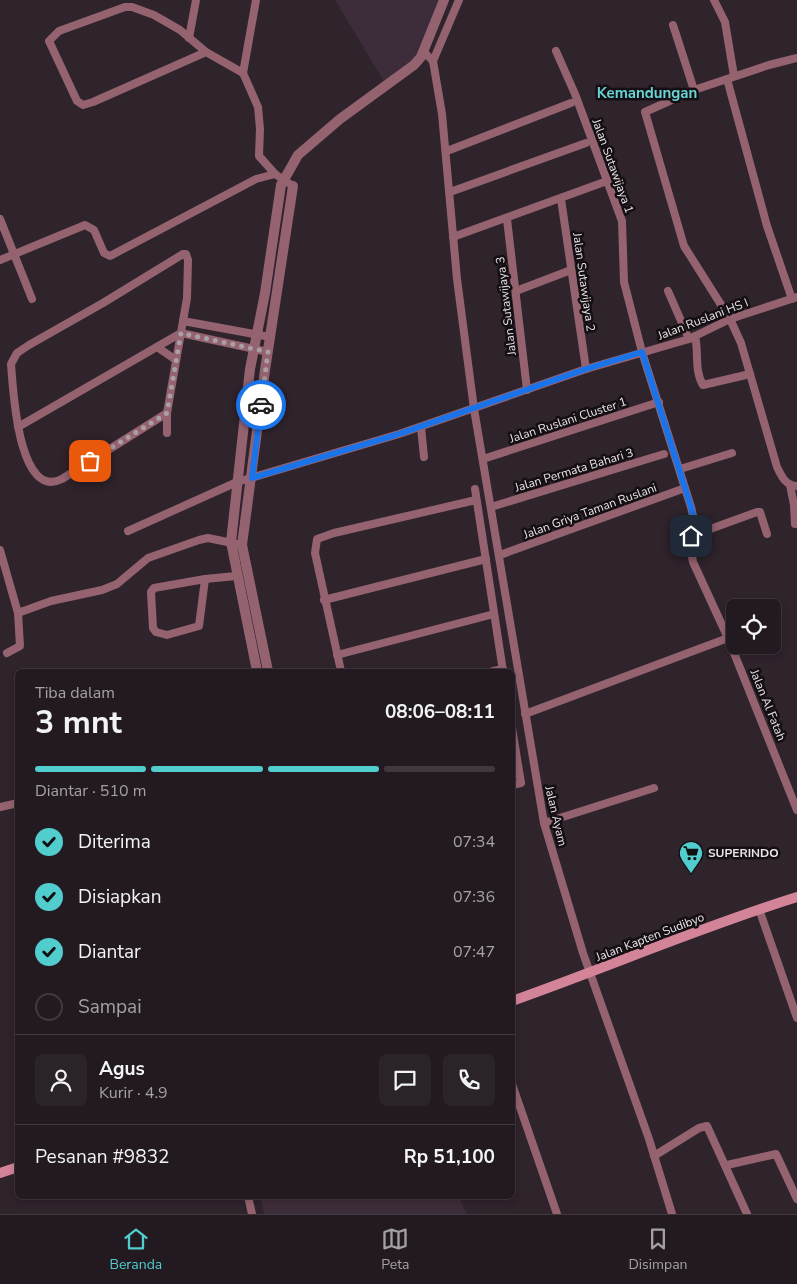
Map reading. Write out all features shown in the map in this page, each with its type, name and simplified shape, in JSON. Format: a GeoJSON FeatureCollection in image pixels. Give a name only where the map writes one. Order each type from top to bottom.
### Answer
{"type":"FeatureCollection","features":[{"type":"Feature","properties":{"kind":"main road","name":"Jalan Kapten Sudibyo"},"geometry":{"type":"LineString","coordinates":[[515,999],[591,973],[759,908],[797,897]]}},
{"type":"Feature","properties":{"kind":"main road"},"geometry":{"type":"LineString","coordinates":[[0,1173],[15,1168]]}},
{"type":"Feature","properties":{"kind":"street"},"geometry":{"type":"LineString","coordinates":[[189,38],[196,0]]}},
{"type":"Feature","properties":{"kind":"street"},"geometry":{"type":"LineString","coordinates":[[256,0],[243,73],[258,107],[260,129],[259,156],[279,177],[293,186],[270,337],[242,545],[268,669]]}},
{"type":"Feature","properties":{"kind":"street"},"geometry":{"type":"LineString","coordinates":[[257,669],[236,576],[231,542],[253,348],[279,177],[298,155],[340,119],[414,65],[424,51],[444,0]]}},
{"type":"Feature","properties":{"kind":"street"},"geometry":{"type":"LineString","coordinates":[[424,51],[433,61],[460,0]]}},
{"type":"Feature","properties":{"kind":"street"},"geometry":{"type":"LineString","coordinates":[[714,0],[725,22],[730,78],[767,226],[795,299]]}},
{"type":"Feature","properties":{"kind":"street"},"geometry":{"type":"LineString","coordinates":[[206,52],[93,102],[83,104],[77,101],[49,41],[59,31],[132,6],[154,15],[189,38],[206,52],[243,73]]}},
{"type":"Feature","properties":{"kind":"street"},"geometry":{"type":"LineString","coordinates":[[673,25],[694,90]]}},
{"type":"Feature","properties":{"kind":"street","name":"Jalan Sutawijaya 1"},"geometry":{"type":"LineString","coordinates":[[556,51],[622,222],[624,282],[642,352]]}},
{"type":"Feature","properties":{"kind":"street"},"geometry":{"type":"LineString","coordinates":[[795,524],[793,486],[784,480],[777,467],[741,343],[730,319],[684,246],[646,112],[694,90],[797,58]]}},
{"type":"Feature","properties":{"kind":"street","name":"Jalan Ayam"},"geometry":{"type":"LineString","coordinates":[[433,61],[447,150],[453,237],[474,409],[491,507],[503,554],[525,714],[544,823],[591,973],[672,1214]]}},
{"type":"Feature","properties":{"kind":"street"},"geometry":{"type":"LineString","coordinates":[[447,150],[571,103]]}},
{"type":"Feature","properties":{"kind":"street"},"geometry":{"type":"LineString","coordinates":[[450,192],[586,143]]}},
{"type":"Feature","properties":{"kind":"street"},"geometry":{"type":"LineString","coordinates":[[0,260],[85,226],[94,230],[104,253],[110,256],[216,202],[250,182],[279,177]]}},
{"type":"Feature","properties":{"kind":"street"},"geometry":{"type":"LineString","coordinates":[[453,237],[507,219],[607,181]]}},
{"type":"Feature","properties":{"kind":"street","name":"Jalan Sutawijaya 2"},"geometry":{"type":"LineString","coordinates":[[560,199],[586,369]]}},
{"type":"Feature","properties":{"kind":"street","name":"Jalan Sutawijaya 3"},"geometry":{"type":"LineString","coordinates":[[507,219],[527,390]]}},
{"type":"Feature","properties":{"kind":"street"},"geometry":{"type":"LineString","coordinates":[[0,220],[32,299]]}},
{"type":"Feature","properties":{"kind":"street"},"geometry":{"type":"LineString","coordinates":[[167,413],[62,479],[50,482],[42,480],[32,471],[18,427],[11,364],[17,353],[185,254],[188,260],[183,321],[167,413],[167,433]]}},
{"type":"Feature","properties":{"kind":"street"},"geometry":{"type":"LineString","coordinates":[[516,292],[571,270]]}},
{"type":"Feature","properties":{"kind":"street"},"geometry":{"type":"LineString","coordinates":[[668,291],[698,348],[699,375],[703,385],[750,374]]}},
{"type":"Feature","properties":{"kind":"street","name":"Jalan Ruslani HS I"},"geometry":{"type":"LineString","coordinates":[[128,531],[237,482],[421,427],[586,369],[692,337],[730,319],[795,299]]}},
{"type":"Feature","properties":{"kind":"street"},"geometry":{"type":"LineString","coordinates":[[183,321],[270,337]]}},
{"type":"Feature","properties":{"kind":"street"},"geometry":{"type":"LineString","coordinates":[[18,427],[181,333],[268,352]]}},
{"type":"Feature","properties":{"kind":"street"},"geometry":{"type":"LineString","coordinates":[[157,347],[176,360]]}},
{"type":"Feature","properties":{"kind":"street","name":"Jalan Al Fatah"},"geometry":{"type":"LineString","coordinates":[[642,352],[680,469],[683,489],[694,520],[689,542],[693,562],[726,634]]}},
{"type":"Feature","properties":{"kind":"street","name":"Jalan Ruslani Cluster 1"},"geometry":{"type":"LineString","coordinates":[[483,459],[659,402]]}},
{"type":"Feature","properties":{"kind":"street"},"geometry":{"type":"LineString","coordinates":[[421,427],[424,457]]}},
{"type":"Feature","properties":{"kind":"street"},"geometry":{"type":"LineString","coordinates":[[680,469],[732,453]]}},
{"type":"Feature","properties":{"kind":"street","name":"Jalan Permata Bahari 3"},"geometry":{"type":"LineString","coordinates":[[491,507],[664,454]]}},
{"type":"Feature","properties":{"kind":"street"},"geometry":{"type":"LineString","coordinates":[[475,489],[503,669]]}},
{"type":"Feature","properties":{"kind":"street","name":"Jalan Griya Taman Ruslani"},"geometry":{"type":"LineString","coordinates":[[503,554],[683,489]]}},
{"type":"Feature","properties":{"kind":"street"},"geometry":{"type":"LineString","coordinates":[[340,669],[324,600],[315,544],[321,537],[476,500]]}},
{"type":"Feature","properties":{"kind":"street"},"geometry":{"type":"LineString","coordinates":[[691,536],[757,512],[760,512],[767,534]]}},
{"type":"Feature","properties":{"kind":"street"},"geometry":{"type":"LineString","coordinates":[[18,613],[51,602],[102,590],[116,584],[148,558],[184,545],[208,538],[242,545]]}},
{"type":"Feature","properties":{"kind":"street"},"geometry":{"type":"LineString","coordinates":[[0,550],[18,613],[20,646],[7,653]]}},
{"type":"Feature","properties":{"kind":"street"},"geometry":{"type":"LineString","coordinates":[[324,600],[486,559]]}},
{"type":"Feature","properties":{"kind":"street"},"geometry":{"type":"LineString","coordinates":[[205,579],[199,626],[167,635],[156,632],[153,628],[151,592],[153,589],[205,579],[236,576]]}},
{"type":"Feature","properties":{"kind":"street"},"geometry":{"type":"LineString","coordinates":[[337,655],[494,614]]}},
{"type":"Feature","properties":{"kind":"street"},"geometry":{"type":"LineString","coordinates":[[525,714],[726,639]]}},
{"type":"Feature","properties":{"kind":"street","name":"Jalan Al Fatah"},"geometry":{"type":"LineString","coordinates":[[734,654],[797,810]]}},
{"type":"Feature","properties":{"kind":"street"},"geometry":{"type":"LineString","coordinates":[[515,746],[521,783],[515,784]]}},
{"type":"Feature","properties":{"kind":"street"},"geometry":{"type":"LineString","coordinates":[[544,823],[654,788]]}},
{"type":"Feature","properties":{"kind":"street"},"geometry":{"type":"LineString","coordinates":[[0,807],[15,804]]}},
{"type":"Feature","properties":{"kind":"street"},"geometry":{"type":"LineString","coordinates":[[759,908],[794,1001],[797,1018]]}},
{"type":"Feature","properties":{"kind":"street"},"geometry":{"type":"LineString","coordinates":[[515,1093],[557,1214]]}},
{"type":"Feature","properties":{"kind":"street"},"geometry":{"type":"LineString","coordinates":[[654,1156],[704,1125],[710,1130],[748,1214]]}},
{"type":"Feature","properties":{"kind":"street"},"geometry":{"type":"LineString","coordinates":[[727,1165],[776,1154],[797,1199]]}},
{"type":"Feature","properties":{"kind":"street"},"geometry":{"type":"LineString","coordinates":[[249,1199],[252,1214]]}},
{"type":"Feature","properties":{"kind":"shaded area"},"geometry":{"type":"Polygon","coordinates":[[[335,0],[443,0],[417,58],[385,83],[335,0]]]}},
{"type":"Feature","properties":{"kind":"shaded area"},"geometry":{"type":"Polygon","coordinates":[[[261,1199],[460,1199],[467,1214],[264,1214],[261,1199]]]}},
{"type":"Feature","properties":{"kind":"way so far"},"geometry":{"type":"LineString","coordinates":[[90,461],[167,413],[181,333],[268,352],[261,405]]}},
{"type":"Feature","properties":{"kind":"place","name":"SUPERINDO"},"geometry":{"type":"Point","coordinates":[691,874]}},
{"type":"Feature","properties":{"kind":"district","name":"Kemandungan"},"geometry":{"type":"Point","coordinates":[647,93]}},
{"type":"Feature","properties":{"kind":"route"},"geometry":{"type":"LineString","coordinates":[[261,405],[252,478],[399,434],[586,369],[642,352],[691,507],[694,520],[691,536]]}}]}
